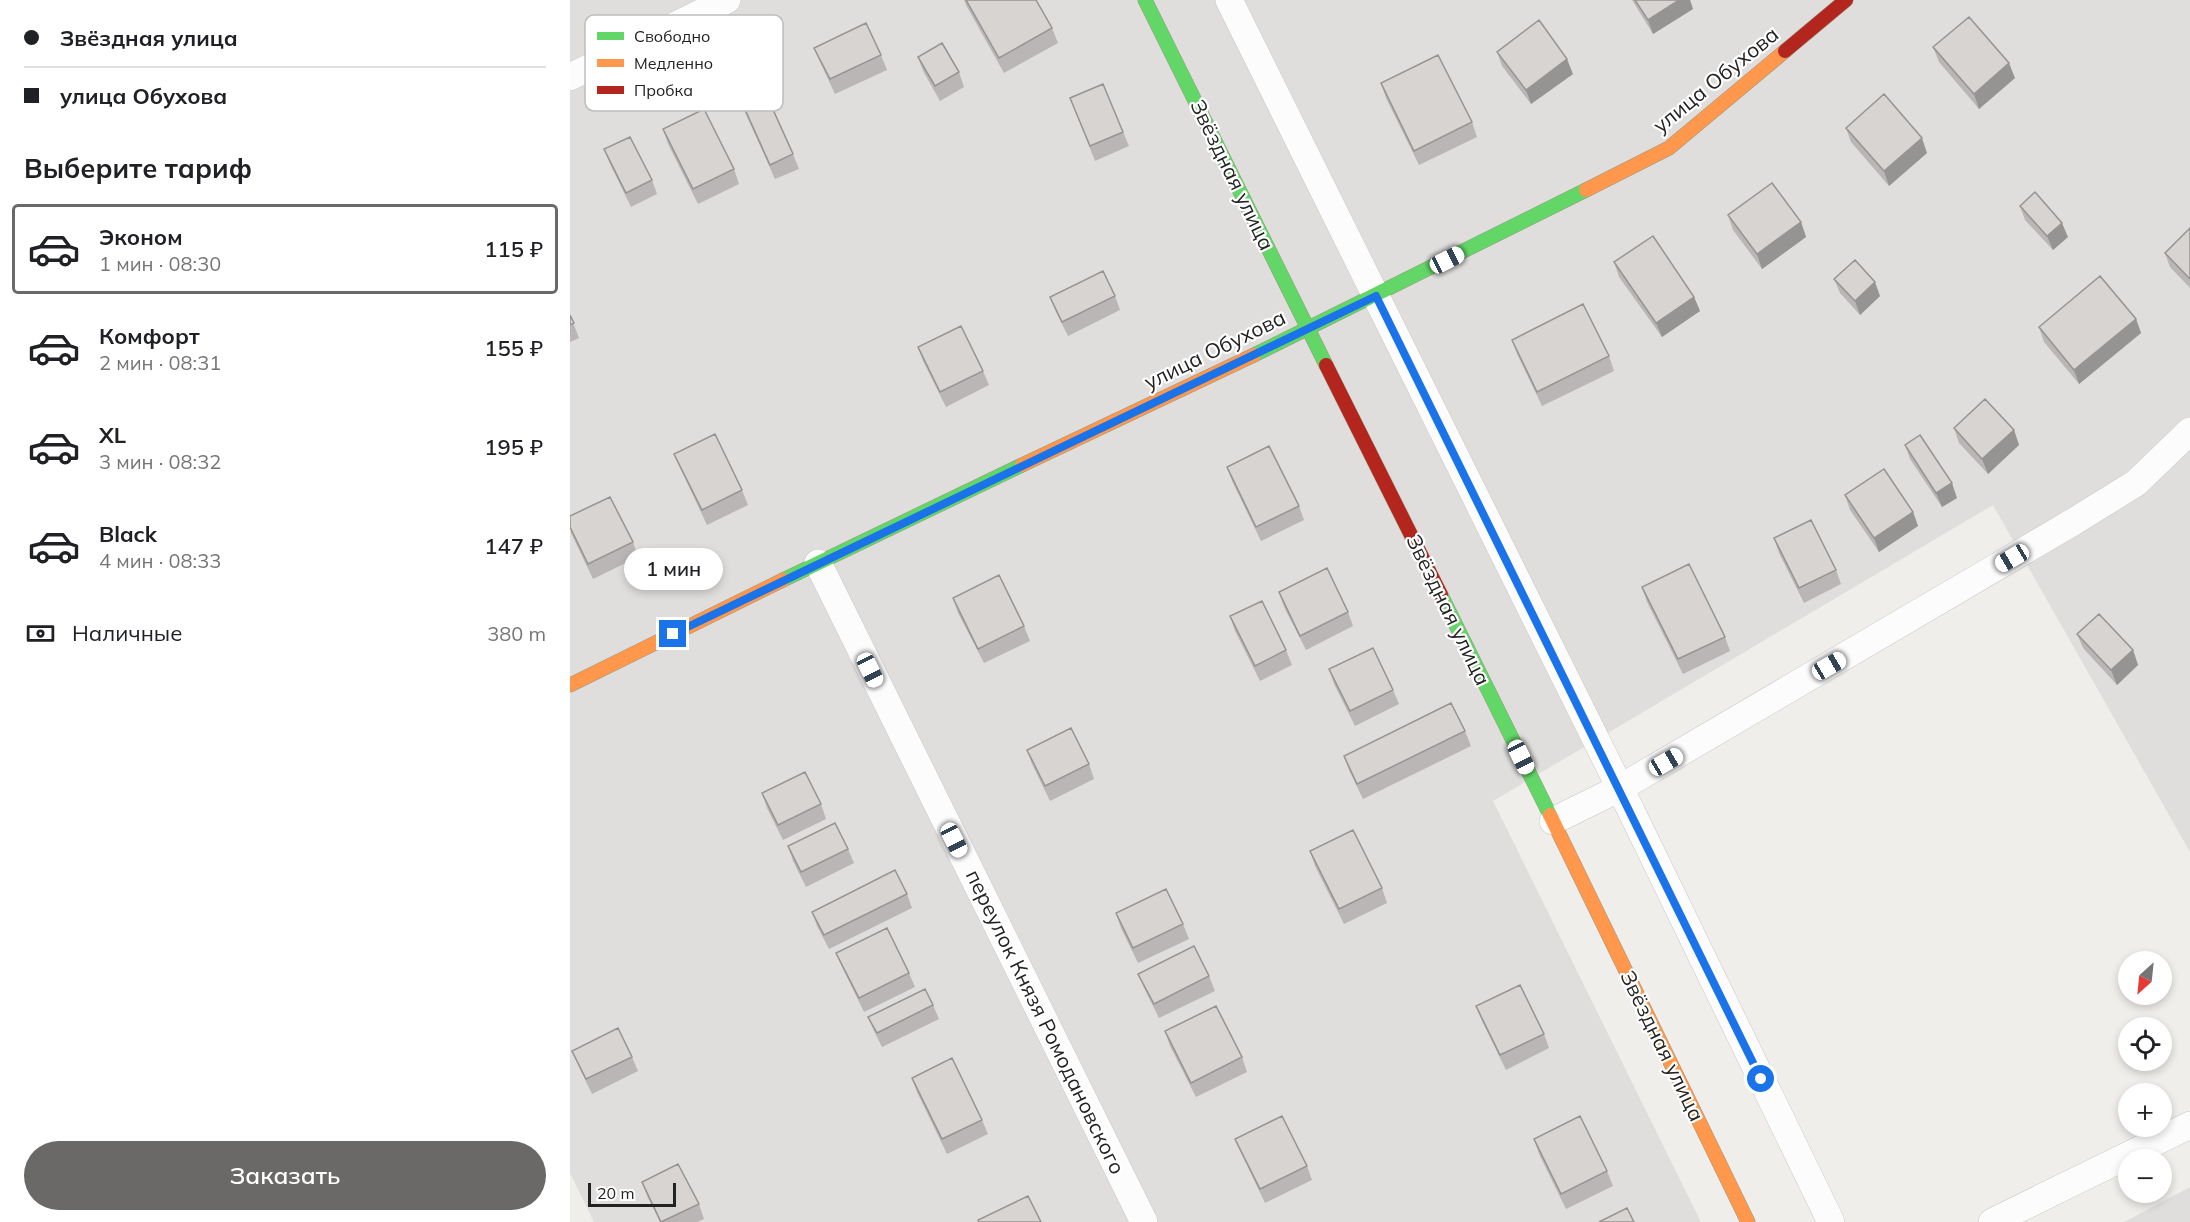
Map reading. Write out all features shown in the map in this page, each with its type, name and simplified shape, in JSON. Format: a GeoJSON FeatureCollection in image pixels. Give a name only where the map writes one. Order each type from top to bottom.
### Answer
{"type":"FeatureCollection","features":[{"type":"Feature","properties":{"kind":"street"},"geometry":{"type":"LineString","coordinates":[[696,15],[727,0]]}},
{"type":"Feature","properties":{"kind":"street","name":"Звёздная улица"},"geometry":{"type":"LineString","coordinates":[[1145,0],[1553,821],[1748,1222]]}},
{"type":"Feature","properties":{"kind":"street"},"geometry":{"type":"LineString","coordinates":[[1229,0],[1620,788],[1831,1222]]}},
{"type":"Feature","properties":{"kind":"street","name":"улица Обухова"},"geometry":{"type":"LineString","coordinates":[[570,685],[818,563],[1376,296],[1668,148],[1846,0]]}},
{"type":"Feature","properties":{"kind":"street"},"geometry":{"type":"LineString","coordinates":[[570,77],[585,70]]}},
{"type":"Feature","properties":{"kind":"street"},"geometry":{"type":"LineString","coordinates":[[1553,821],[1620,788],[2136,483],[2190,431]]}},
{"type":"Feature","properties":{"kind":"street","name":"переулок Князя Ромодановского"},"geometry":{"type":"LineString","coordinates":[[818,563],[1144,1222]]}},
{"type":"Feature","properties":{"kind":"street"},"geometry":{"type":"LineString","coordinates":[[1992,1222],[2190,1125]]}},
{"type":"Feature","properties":{"kind":"shaded area"},"geometry":{"type":"Polygon","coordinates":[[[570,0],[2190,0],[2190,852],[1993,505],[1493,801],[1701,1222],[594,1222],[570,1173],[570,0]]]}},
{"type":"Feature","properties":{"kind":"shaded area"},"geometry":{"type":"Polygon","coordinates":[[[2190,1187],[2190,1222],[2124,1222],[2160,1203],[2172,1203],[2172,1197],[2190,1187]]]}},
{"type":"Feature","properties":{"kind":"building"},"geometry":{"type":"Polygon","coordinates":[[[966,0],[1036,0],[1052,28],[999,58],[966,0]]]}},
{"type":"Feature","properties":{"kind":"building"},"geometry":{"type":"Polygon","coordinates":[[[1635,0],[1679,0],[1648,20],[1635,0]]]}},
{"type":"Feature","properties":{"kind":"building"},"geometry":{"type":"Polygon","coordinates":[[[1969,17],[2009,63],[1974,94],[1933,47],[1969,17]]]}},
{"type":"Feature","properties":{"kind":"building"},"geometry":{"type":"Polygon","coordinates":[[[1539,20],[1567,59],[1526,90],[1497,52],[1539,20]]]}},
{"type":"Feature","properties":{"kind":"building"},"geometry":{"type":"Polygon","coordinates":[[[866,23],[881,55],[830,79],[814,48],[866,23]]]}},
{"type":"Feature","properties":{"kind":"building"},"geometry":{"type":"Polygon","coordinates":[[[942,43],[959,72],[935,86],[918,57],[942,43]]]}},
{"type":"Feature","properties":{"kind":"building"},"geometry":{"type":"Polygon","coordinates":[[[1438,55],[1472,122],[1414,151],[1381,83],[1438,55]]]}},
{"type":"Feature","properties":{"kind":"building"},"geometry":{"type":"Polygon","coordinates":[[[1103,84],[1123,132],[1090,146],[1070,98],[1103,84]]]}},
{"type":"Feature","properties":{"kind":"building"},"geometry":{"type":"Polygon","coordinates":[[[1884,94],[1922,138],[1884,171],[1846,128],[1884,94]]]}},
{"type":"Feature","properties":{"kind":"building"},"geometry":{"type":"Polygon","coordinates":[[[700,111],[705,111],[734,169],[693,189],[663,129],[700,111]]]}},
{"type":"Feature","properties":{"kind":"building"},"geometry":{"type":"Polygon","coordinates":[[[746,111],[774,111],[793,154],[770,165],[746,111]]]}},
{"type":"Feature","properties":{"kind":"building"},"geometry":{"type":"Polygon","coordinates":[[[630,137],[652,180],[626,193],[604,149],[630,137]]]}},
{"type":"Feature","properties":{"kind":"building"},"geometry":{"type":"Polygon","coordinates":[[[1772,183],[1801,222],[1757,254],[1728,215],[1772,183]]]}},
{"type":"Feature","properties":{"kind":"building"},"geometry":{"type":"Polygon","coordinates":[[[2035,192],[2062,223],[2047,236],[2020,206],[2035,192]]]}},
{"type":"Feature","properties":{"kind":"building"},"geometry":{"type":"Polygon","coordinates":[[[2190,228],[2190,279],[2165,253],[2190,228]]]}},
{"type":"Feature","properties":{"kind":"building"},"geometry":{"type":"Polygon","coordinates":[[[1653,236],[1694,297],[1656,323],[1614,262],[1653,236]]]}},
{"type":"Feature","properties":{"kind":"building"},"geometry":{"type":"Polygon","coordinates":[[[1855,260],[1875,282],[1855,301],[1834,279],[1855,260]]]}},
{"type":"Feature","properties":{"kind":"building"},"geometry":{"type":"Polygon","coordinates":[[[1103,271],[1115,296],[1062,322],[1050,297],[1103,271]]]}},
{"type":"Feature","properties":{"kind":"building"},"geometry":{"type":"Polygon","coordinates":[[[2100,276],[2136,319],[2074,370],[2039,327],[2100,276]]]}},
{"type":"Feature","properties":{"kind":"building"},"geometry":{"type":"Polygon","coordinates":[[[1583,304],[1609,356],[1537,392],[1512,340],[1583,304]]]}},
{"type":"Feature","properties":{"kind":"building"},"geometry":{"type":"Polygon","coordinates":[[[961,326],[983,371],[940,392],[918,347],[961,326]]]}},
{"type":"Feature","properties":{"kind":"building"},"geometry":{"type":"Polygon","coordinates":[[[1985,399],[2014,430],[1982,459],[1954,428],[1985,399]]]}},
{"type":"Feature","properties":{"kind":"building"},"geometry":{"type":"Polygon","coordinates":[[[715,434],[742,490],[702,510],[674,454],[715,434]]]}},
{"type":"Feature","properties":{"kind":"building"},"geometry":{"type":"Polygon","coordinates":[[[1920,435],[1952,483],[1936,493],[1905,445],[1920,435]]]}},
{"type":"Feature","properties":{"kind":"building"},"geometry":{"type":"Polygon","coordinates":[[[1269,446],[1299,506],[1256,527],[1227,467],[1269,446]]]}},
{"type":"Feature","properties":{"kind":"building"},"geometry":{"type":"Polygon","coordinates":[[[1884,469],[1913,512],[1874,538],[1845,495],[1884,469]]]}},
{"type":"Feature","properties":{"kind":"building"},"geometry":{"type":"Polygon","coordinates":[[[610,497],[633,542],[588,564],[570,527],[570,516],[610,497]]]}},
{"type":"Feature","properties":{"kind":"building"},"geometry":{"type":"Polygon","coordinates":[[[1811,520],[1836,570],[1799,588],[1774,538],[1811,520]]]}},
{"type":"Feature","properties":{"kind":"building"},"geometry":{"type":"Polygon","coordinates":[[[1689,564],[1725,637],[1678,659],[1642,587],[1689,564]]]}},
{"type":"Feature","properties":{"kind":"building"},"geometry":{"type":"Polygon","coordinates":[[[1327,568],[1348,612],[1300,636],[1279,592],[1327,568]]]}},
{"type":"Feature","properties":{"kind":"building"},"geometry":{"type":"Polygon","coordinates":[[[999,575],[1024,626],[978,649],[953,598],[999,575]]]}},
{"type":"Feature","properties":{"kind":"building"},"geometry":{"type":"Polygon","coordinates":[[[1262,601],[1286,650],[1255,666],[1230,616],[1262,601]]]}},
{"type":"Feature","properties":{"kind":"building"},"geometry":{"type":"Polygon","coordinates":[[[2099,614],[2133,650],[2111,670],[2077,634],[2099,614]]]}},
{"type":"Feature","properties":{"kind":"building"},"geometry":{"type":"Polygon","coordinates":[[[1373,648],[1393,690],[1350,711],[1329,669],[1373,648]]]}},
{"type":"Feature","properties":{"kind":"building"},"geometry":{"type":"Polygon","coordinates":[[[1451,703],[1465,731],[1357,784],[1344,756],[1451,703]]]}},
{"type":"Feature","properties":{"kind":"building"},"geometry":{"type":"Polygon","coordinates":[[[1071,728],[1089,764],[1045,786],[1027,750],[1071,728]]]}},
{"type":"Feature","properties":{"kind":"building"},"geometry":{"type":"Polygon","coordinates":[[[805,772],[821,804],[778,825],[762,793],[805,772]]]}},
{"type":"Feature","properties":{"kind":"building"},"geometry":{"type":"Polygon","coordinates":[[[835,823],[848,849],[801,872],[788,846],[835,823]]]}},
{"type":"Feature","properties":{"kind":"building"},"geometry":{"type":"Polygon","coordinates":[[[1353,830],[1382,888],[1339,909],[1310,851],[1353,830]]]}},
{"type":"Feature","properties":{"kind":"building"},"geometry":{"type":"Polygon","coordinates":[[[895,870],[907,894],[824,935],[812,912],[895,870]]]}},
{"type":"Feature","properties":{"kind":"building"},"geometry":{"type":"Polygon","coordinates":[[[1166,889],[1183,924],[1133,948],[1116,913],[1166,889]]]}},
{"type":"Feature","properties":{"kind":"building"},"geometry":{"type":"Polygon","coordinates":[[[887,928],[909,973],[859,998],[836,953],[887,928]]]}},
{"type":"Feature","properties":{"kind":"building"},"geometry":{"type":"Polygon","coordinates":[[[1194,946],[1209,976],[1154,1004],[1138,974],[1194,946]]]}},
{"type":"Feature","properties":{"kind":"building"},"geometry":{"type":"Polygon","coordinates":[[[1520,985],[1544,1034],[1500,1055],[1476,1006],[1520,985]]]}},
{"type":"Feature","properties":{"kind":"building"},"geometry":{"type":"Polygon","coordinates":[[[925,989],[933,1005],[877,1033],[868,1017],[925,989]]]}},
{"type":"Feature","properties":{"kind":"building"},"geometry":{"type":"Polygon","coordinates":[[[1216,1006],[1242,1057],[1191,1083],[1165,1031],[1216,1006]]]}},
{"type":"Feature","properties":{"kind":"building"},"geometry":{"type":"Polygon","coordinates":[[[618,1028],[632,1057],[586,1079],[572,1051],[618,1028]]]}},
{"type":"Feature","properties":{"kind":"building"},"geometry":{"type":"Polygon","coordinates":[[[952,1058],[982,1120],[942,1139],[912,1078],[952,1058]]]}},
{"type":"Feature","properties":{"kind":"building"},"geometry":{"type":"Polygon","coordinates":[[[1282,1116],[1307,1166],[1260,1189],[1235,1139],[1282,1116]]]}},
{"type":"Feature","properties":{"kind":"building"},"geometry":{"type":"Polygon","coordinates":[[[1580,1116],[1607,1171],[1561,1194],[1534,1139],[1580,1116]]]}},
{"type":"Feature","properties":{"kind":"building"},"geometry":{"type":"Polygon","coordinates":[[[678,1164],[699,1204],[661,1222],[642,1182],[678,1164]]]}},
{"type":"Feature","properties":{"kind":"building"},"geometry":{"type":"Polygon","coordinates":[[[1028,1196],[1041,1222],[979,1222],[978,1220],[1028,1196]]]}},
{"type":"Feature","properties":{"kind":"building"},"geometry":{"type":"Polygon","coordinates":[[[1627,1208],[1634,1222],[1599,1222],[1627,1208]]]}},
{"type":"Feature","properties":{"kind":"traffic: fast"},"geometry":{"type":"LineString","coordinates":[[1145,0],[1326,365]]}},
{"type":"Feature","properties":{"kind":"traffic: fast"},"geometry":{"type":"LineString","coordinates":[[1254,355],[1586,190]]}},
{"type":"Feature","properties":{"kind":"traffic: fast"},"geometry":{"type":"LineString","coordinates":[[783,580],[1022,465]]}},
{"type":"Feature","properties":{"kind":"traffic: fast"},"geometry":{"type":"LineString","coordinates":[[1441,595],[1550,815]]}},
{"type":"Feature","properties":{"kind":"traffic: slow"},"geometry":{"type":"LineString","coordinates":[[1586,190],[1669,148],[1785,51]]}},
{"type":"Feature","properties":{"kind":"traffic: slow"},"geometry":{"type":"LineString","coordinates":[[1022,465],[1254,355]]}},
{"type":"Feature","properties":{"kind":"traffic: slow"},"geometry":{"type":"LineString","coordinates":[[570,685],[783,580]]}},
{"type":"Feature","properties":{"kind":"traffic: slow"},"geometry":{"type":"LineString","coordinates":[[1550,815],[1748,1222]]}},
{"type":"Feature","properties":{"kind":"traffic: jam"},"geometry":{"type":"LineString","coordinates":[[1785,51],[1846,0]]}},
{"type":"Feature","properties":{"kind":"traffic: jam"},"geometry":{"type":"LineString","coordinates":[[1326,365],[1441,595]]}},
{"type":"Feature","properties":{"kind":"route"},"geometry":{"type":"LineString","coordinates":[[673,634],[1376,296],[1620,788],[1761,1079]]}}]}
